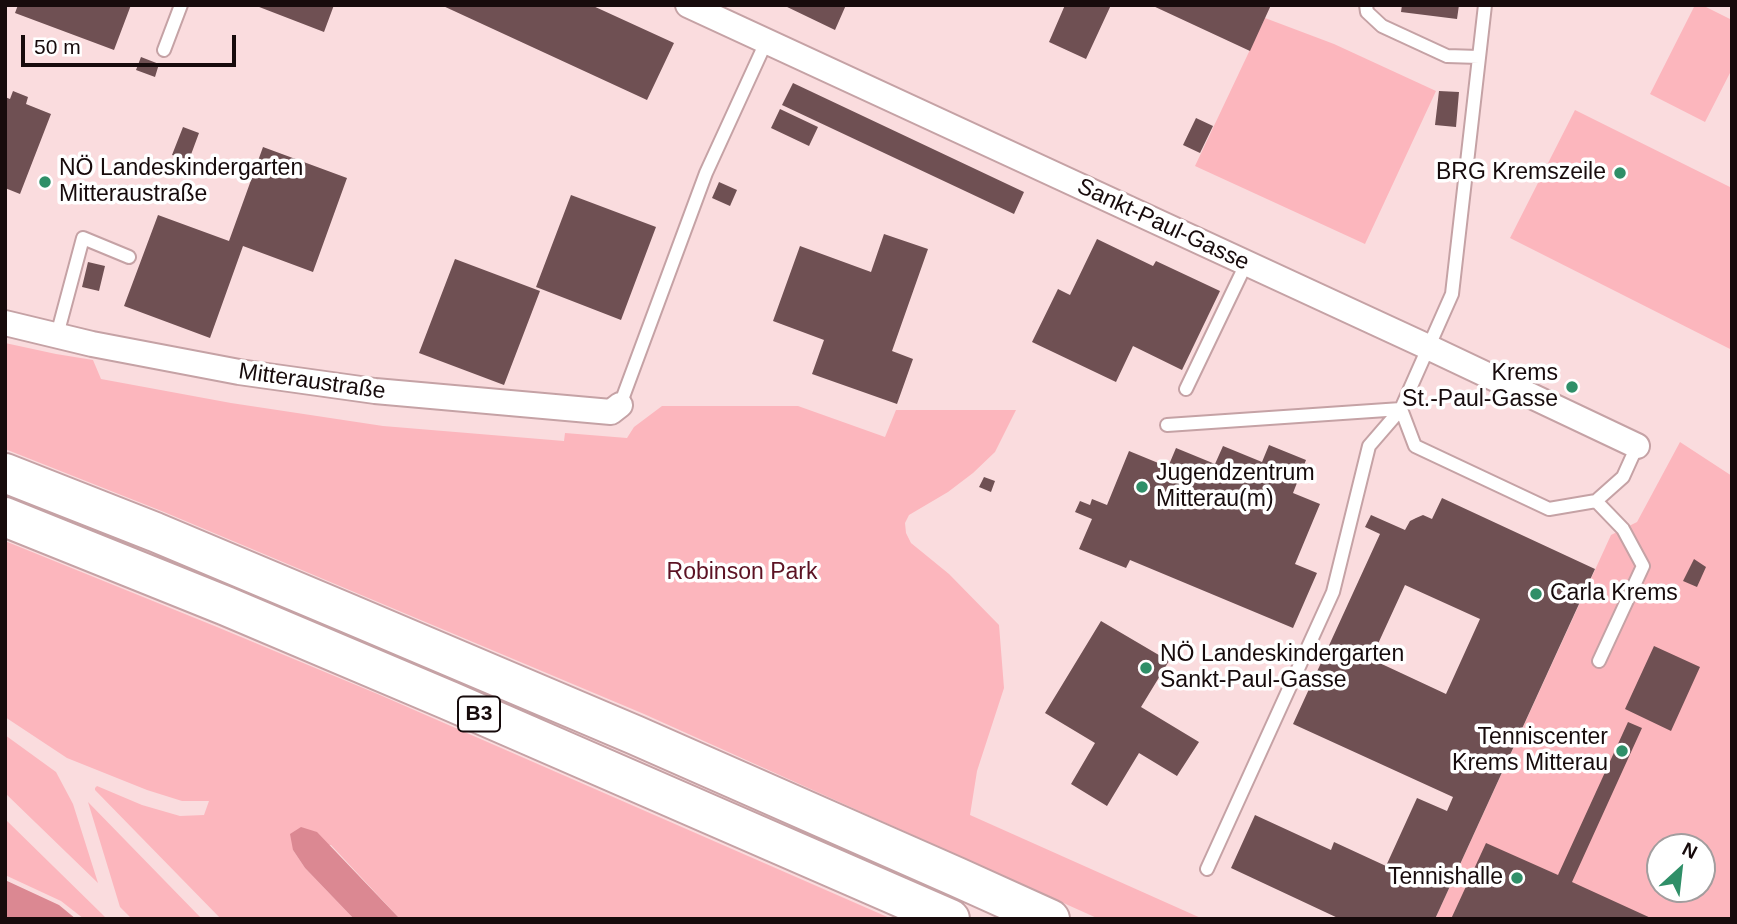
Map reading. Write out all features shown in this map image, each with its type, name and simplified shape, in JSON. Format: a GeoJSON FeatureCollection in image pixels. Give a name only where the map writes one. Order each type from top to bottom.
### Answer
{"type":"FeatureCollection","features":[{"type":"Feature","properties":{"kind":"highway","name":"B3"},"geometry":{"type":"LineString","coordinates":[[5,473],[375,624],[1049,919]]}},
{"type":"Feature","properties":{"kind":"highway","name":"B3"},"geometry":{"type":"LineString","coordinates":[[5,517],[226,606],[450,701],[950,919]]}},
{"type":"Feature","properties":{"kind":"street","name":"Sankt-Paul-Gasse"},"geometry":{"type":"LineString","coordinates":[[688,5],[1637,446]]}},
{"type":"Feature","properties":{"kind":"street","name":"Mitteraustraße"},"geometry":{"type":"LineString","coordinates":[[5,323],[92,344],[239,372],[375,391],[611,412],[620,405]]}},
{"type":"Feature","properties":{"kind":"lane"},"geometry":{"type":"LineString","coordinates":[[164,50],[181,5]]}},
{"type":"Feature","properties":{"kind":"lane"},"geometry":{"type":"LineString","coordinates":[[1366,5],[1367,12],[1382,26],[1447,56],[1479,57]]}},
{"type":"Feature","properties":{"kind":"lane"},"geometry":{"type":"LineString","coordinates":[[1207,869],[1333,592],[1369,446],[1401,409],[1452,294],[1485,5]]}},
{"type":"Feature","properties":{"kind":"lane"},"geometry":{"type":"LineString","coordinates":[[620,405],[706,173],[766,41]]}},
{"type":"Feature","properties":{"kind":"lane"},"geometry":{"type":"LineString","coordinates":[[57,335],[83,238],[130,257]]}},
{"type":"Feature","properties":{"kind":"lane"},"geometry":{"type":"LineString","coordinates":[[1186,389],[1246,264]]}},
{"type":"Feature","properties":{"kind":"lane"},"geometry":{"type":"LineString","coordinates":[[1167,425],[1401,409]]}},
{"type":"Feature","properties":{"kind":"lane"},"geometry":{"type":"LineString","coordinates":[[1401,409],[1415,446],[1549,509],[1596,501],[1623,477],[1637,446]]}},
{"type":"Feature","properties":{"kind":"lane"},"geometry":{"type":"LineString","coordinates":[[1596,501],[1623,529],[1643,566],[1600,661]]}},
{"type":"Feature","properties":{"kind":"green space"},"geometry":{"type":"Polygon","coordinates":[[[1695,5],[1702,5],[1732,20],[1732,69],[1705,122],[1650,94],[1695,5]]]}},
{"type":"Feature","properties":{"kind":"green space"},"geometry":{"type":"Polygon","coordinates":[[[1265,18],[1334,44],[1436,91],[1365,244],[1195,166],[1265,18]]]}},
{"type":"Feature","properties":{"kind":"green space"},"geometry":{"type":"Polygon","coordinates":[[[1575,110],[1732,188],[1732,350],[1510,238],[1575,110]]]}},
{"type":"Feature","properties":{"kind":"green space","name":"Robinson Park"},"geometry":{"type":"Polygon","coordinates":[[[5,343],[93,360],[101,379],[231,403],[383,426],[564,441],[565,433],[627,438],[634,427],[662,406],[798,406],[885,437],[896,410],[1016,410],[995,452],[948,492],[909,515],[905,523],[911,543],[949,574],[999,625],[1004,688],[977,771],[970,815],[1203,919],[1099,919],[644,714],[164,512],[5,449],[5,343]]]}},
{"type":"Feature","properties":{"kind":"green space","name":"Tenniscenter Krems Mitterau"},"geometry":{"type":"Polygon","coordinates":[[[1680,442],[1732,476],[1732,919],[1435,919],[1611,535],[1637,522],[1680,442]]]}},
{"type":"Feature","properties":{"kind":"green space"},"geometry":{"type":"Polygon","coordinates":[[[5,541],[380,695],[892,919],[400,919],[331,845],[293,850],[305,868],[354,919],[221,919],[95,788],[97,786],[142,805],[180,816],[204,815],[209,801],[182,801],[67,758],[5,717],[5,541]]]}},
{"type":"Feature","properties":{"kind":"green space"},"geometry":{"type":"Polygon","coordinates":[[[5,735],[56,772],[73,804],[98,883],[5,793],[5,735]]]}},
{"type":"Feature","properties":{"kind":"green space"},"geometry":{"type":"Polygon","coordinates":[[[88,802],[202,919],[132,919],[120,907],[88,802]]]}},
{"type":"Feature","properties":{"kind":"green space"},"geometry":{"type":"Polygon","coordinates":[[[5,819],[107,919],[84,919],[61,901],[5,875],[5,819]]]}},
{"type":"Feature","properties":{"kind":"shaded area"},"geometry":{"type":"Polygon","coordinates":[[[301,827],[317,832],[400,919],[354,919],[305,868],[293,850],[290,834],[301,827]]]}},
{"type":"Feature","properties":{"kind":"shaded area"},"geometry":{"type":"Polygon","coordinates":[[[5,880],[59,905],[76,919],[5,919],[5,880]]]}},
{"type":"Feature","properties":{"kind":"building"},"geometry":{"type":"Polygon","coordinates":[[[18,5],[131,5],[114,50],[15,13],[18,5]]]}},
{"type":"Feature","properties":{"kind":"building"},"geometry":{"type":"Polygon","coordinates":[[[254,5],[334,5],[324,32],[254,5]]]}},
{"type":"Feature","properties":{"kind":"building"},"geometry":{"type":"Polygon","coordinates":[[[441,5],[591,5],[674,43],[647,100],[441,5]]]}},
{"type":"Feature","properties":{"kind":"building"},"geometry":{"type":"Polygon","coordinates":[[[783,5],[846,5],[835,30],[783,5]]]}},
{"type":"Feature","properties":{"kind":"building"},"geometry":{"type":"Polygon","coordinates":[[[1065,5],[1111,5],[1086,59],[1049,42],[1065,5]]]}},
{"type":"Feature","properties":{"kind":"building"},"geometry":{"type":"Polygon","coordinates":[[[1151,5],[1271,5],[1250,51],[1151,5]]]}},
{"type":"Feature","properties":{"kind":"building"},"geometry":{"type":"Polygon","coordinates":[[[1402,5],[1459,5],[1457,19],[1401,12],[1402,5]]]}},
{"type":"Feature","properties":{"kind":"building"},"geometry":{"type":"Polygon","coordinates":[[[141,57],[159,64],[155,77],[136,70],[141,57]]]}},
{"type":"Feature","properties":{"kind":"building"},"geometry":{"type":"Polygon","coordinates":[[[793,83],[1024,192],[1014,214],[782,105],[793,83]]]}},
{"type":"Feature","properties":{"kind":"building"},"geometry":{"type":"Polygon","coordinates":[[[13,91],[28,97],[26,104],[51,114],[20,194],[5,188],[5,97],[10,99],[13,91]]]}},
{"type":"Feature","properties":{"kind":"building"},"geometry":{"type":"Polygon","coordinates":[[[1439,91],[1459,92],[1456,127],[1435,125],[1439,91]]]}},
{"type":"Feature","properties":{"kind":"building"},"geometry":{"type":"Polygon","coordinates":[[[780,109],[818,127],[809,146],[771,128],[780,109]]]}},
{"type":"Feature","properties":{"kind":"building"},"geometry":{"type":"Polygon","coordinates":[[[1196,118],[1213,126],[1200,153],[1183,145],[1196,118]]]}},
{"type":"Feature","properties":{"kind":"building"},"geometry":{"type":"Polygon","coordinates":[[[183,127],[199,133],[189,160],[172,155],[183,127]]]}},
{"type":"Feature","properties":{"kind":"building"},"geometry":{"type":"Polygon","coordinates":[[[263,147],[347,178],[313,272],[243,246],[210,338],[124,306],[158,215],[229,241],[263,147]]]}},
{"type":"Feature","properties":{"kind":"building"},"geometry":{"type":"Polygon","coordinates":[[[719,182],[737,190],[730,206],[712,198],[719,182]]]}},
{"type":"Feature","properties":{"kind":"building"},"geometry":{"type":"Polygon","coordinates":[[[571,195],[656,227],[621,320],[536,287],[571,195]]]}},
{"type":"Feature","properties":{"kind":"building"},"geometry":{"type":"Polygon","coordinates":[[[884,234],[928,249],[892,351],[913,359],[897,404],[812,374],[824,340],[773,321],[800,246],[871,272],[884,234]]]}},
{"type":"Feature","properties":{"kind":"building"},"geometry":{"type":"Polygon","coordinates":[[[1097,239],[1153,266],[1156,261],[1220,291],[1182,370],[1133,346],[1116,382],[1032,342],[1058,289],[1070,295],[1097,239]]]}},
{"type":"Feature","properties":{"kind":"building"},"geometry":{"type":"Polygon","coordinates":[[[455,259],[540,291],[504,385],[419,353],[455,259]]]}},
{"type":"Feature","properties":{"kind":"building"},"geometry":{"type":"Polygon","coordinates":[[[88,262],[105,266],[99,291],[82,287],[88,262]]]}},
{"type":"Feature","properties":{"kind":"building"},"geometry":{"type":"Polygon","coordinates":[[[1269,445],[1306,460],[1293,493],[1320,504],[1295,564],[1317,573],[1293,628],[1130,560],[1126,568],[1079,549],[1092,519],[1075,512],[1080,501],[1090,505],[1092,499],[1107,505],[1129,451],[1168,467],[1176,448],[1215,464],[1223,446],[1262,462],[1269,445]]]}},
{"type":"Feature","properties":{"kind":"building"},"geometry":{"type":"Polygon","coordinates":[[[984,477],[995,481],[991,492],[979,487],[984,477]]]}},
{"type":"Feature","properties":{"kind":"building"},"geometry":{"type":"Polygon","coordinates":[[[1442,498],[1595,569],[1435,919],[1340,919],[1231,868],[1255,815],[1331,850],[1334,842],[1386,866],[1417,798],[1447,811],[1453,797],[1293,724],[1380,534],[1365,527],[1371,515],[1405,530],[1410,521],[1423,515],[1432,519],[1442,498]],[[1405,585],[1371,659],[1446,694],[1480,619],[1405,585]]]}},
{"type":"Feature","properties":{"kind":"building"},"geometry":{"type":"Polygon","coordinates":[[[1694,559],[1706,567],[1697,587],[1683,581],[1694,559]]]}},
{"type":"Feature","properties":{"kind":"building"},"geometry":{"type":"Polygon","coordinates":[[[1101,621],[1169,661],[1141,707],[1199,742],[1177,776],[1139,753],[1107,806],[1071,784],[1095,743],[1045,713],[1101,621]]]}},
{"type":"Feature","properties":{"kind":"building"},"geometry":{"type":"Polygon","coordinates":[[[1654,646],[1700,667],[1671,731],[1625,709],[1654,646]]]}},
{"type":"Feature","properties":{"kind":"building","name":"Tennishalle"},"geometry":{"type":"Polygon","coordinates":[[[1628,722],[1642,728],[1572,882],[1653,919],[1451,919],[1486,843],[1558,875],[1628,722]]]}},
{"type":"Feature","properties":{"kind":"place","name":"BRG Kremszeile"},"geometry":{"type":"Point","coordinates":[1620,173]}},
{"type":"Feature","properties":{"kind":"place","name":"NÖ Landeskindergarten Mitteraustraße"},"geometry":{"type":"Point","coordinates":[45,182]}},
{"type":"Feature","properties":{"kind":"place","name":"Krems St.-Paul-Gasse"},"geometry":{"type":"Point","coordinates":[1572,387]}},
{"type":"Feature","properties":{"kind":"place","name":"Jugendzentrum Mitterau(m)"},"geometry":{"type":"Point","coordinates":[1142,487]}},
{"type":"Feature","properties":{"kind":"place","name":"Carla Krems"},"geometry":{"type":"Point","coordinates":[1536,594]}},
{"type":"Feature","properties":{"kind":"place","name":"NÖ Landeskindergarten Sankt-Paul-Gasse"},"geometry":{"type":"Point","coordinates":[1146,668]}},
{"type":"Feature","properties":{"kind":"place","name":"Tenniscenter Krems Mitterau"},"geometry":{"type":"Point","coordinates":[1622,751]}},
{"type":"Feature","properties":{"kind":"place","name":"Tennishalle"},"geometry":{"type":"Point","coordinates":[1517,878]}}]}
